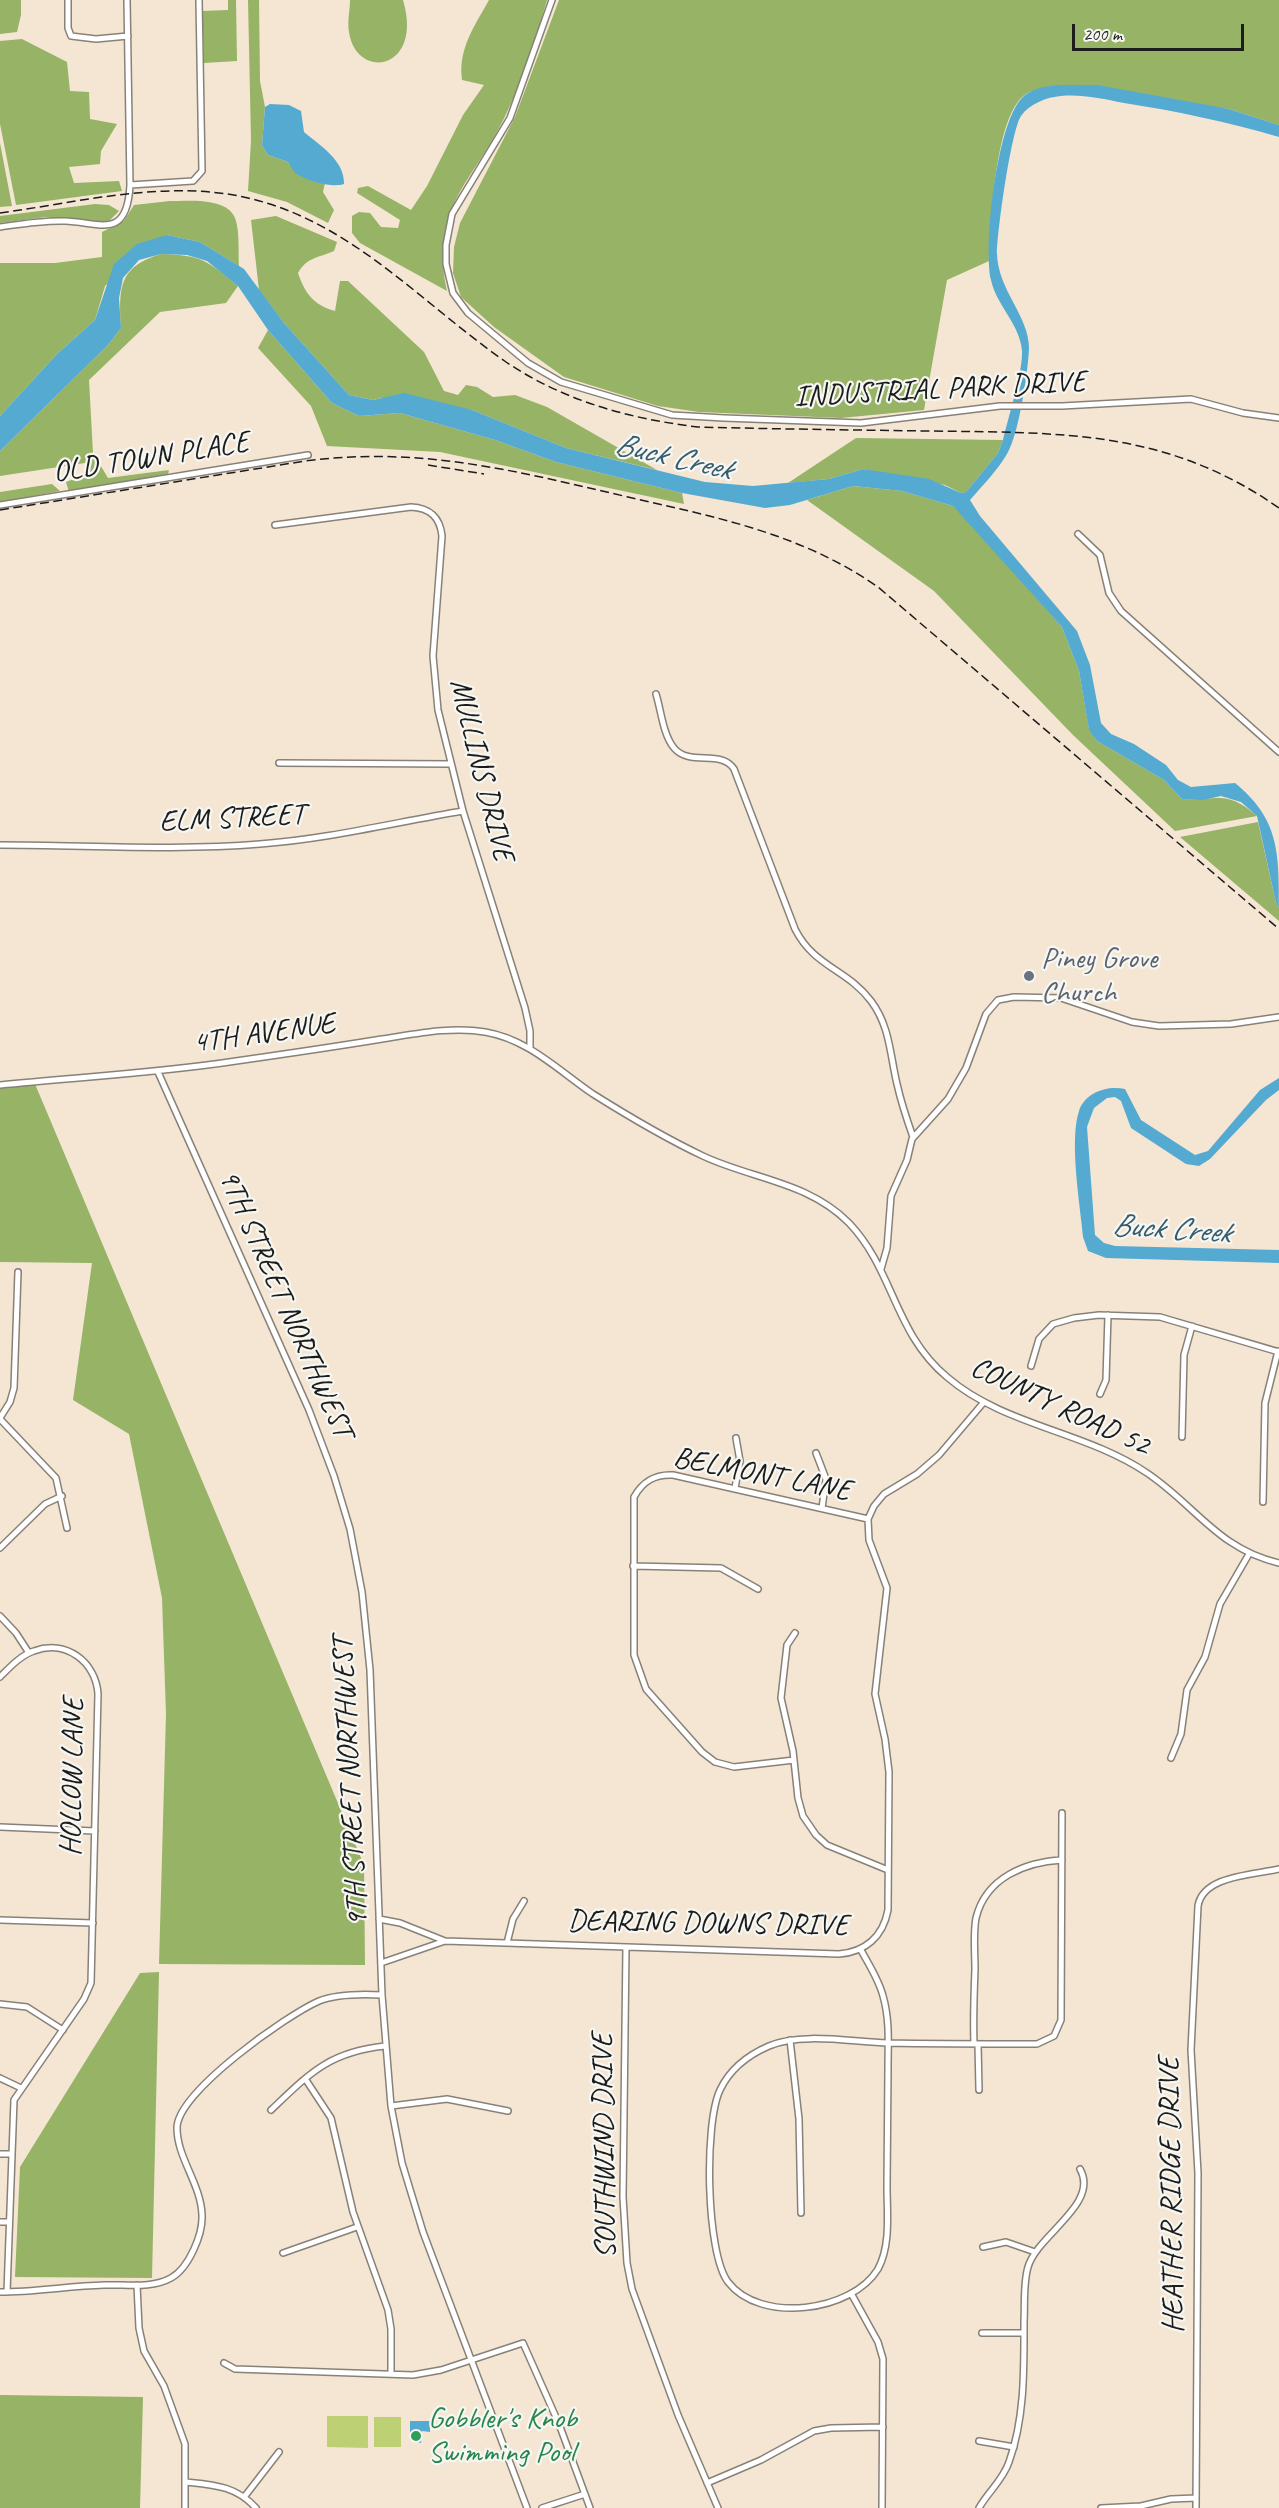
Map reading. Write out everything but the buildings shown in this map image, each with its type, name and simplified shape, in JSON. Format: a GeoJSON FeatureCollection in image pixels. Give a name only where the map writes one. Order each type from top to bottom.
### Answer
{"type":"FeatureCollection","features":[{"type":"Feature","properties":{"kind":"street"},"geometry":{"type":"LineString","coordinates":[[68,0],[68,33],[73,37],[128,36]]}},
{"type":"Feature","properties":{"kind":"street"},"geometry":{"type":"LineString","coordinates":[[0,226],[46,221],[108,225],[123,213],[130,185],[128,0]]}},
{"type":"Feature","properties":{"kind":"street"},"geometry":{"type":"LineString","coordinates":[[130,185],[193,181],[202,171],[199,0]]}},
{"type":"Feature","properties":{"kind":"street","name":"INDUSTRIAL PARK DRIVE"},"geometry":{"type":"LineString","coordinates":[[552,0],[510,118],[452,214],[446,245],[446,264],[453,294],[468,313],[528,363],[561,382],[672,415],[861,423],[1000,406],[1191,399],[1243,413],[1279,418]]}},
{"type":"Feature","properties":{"kind":"street","name":"OLD TOWN PLACE"},"geometry":{"type":"LineString","coordinates":[[0,505],[308,455]]}},
{"type":"Feature","properties":{"kind":"street"},"geometry":{"type":"LineString","coordinates":[[275,525],[411,507],[424,509],[437,518],[439,509]]}},
{"type":"Feature","properties":{"kind":"street","name":"MULLINS DRIVE"},"geometry":{"type":"LineString","coordinates":[[437,518],[442,536],[434,638],[434,678],[463,811],[525,1008],[530,1031],[530,1049]]}},
{"type":"Feature","properties":{"kind":"street"},"geometry":{"type":"LineString","coordinates":[[1078,534],[1100,555],[1109,593],[1121,611],[1279,752]]}},
{"type":"Feature","properties":{"kind":"street"},"geometry":{"type":"LineString","coordinates":[[656,694],[668,736],[675,749],[691,758],[722,760],[735,769],[795,929],[806,948],[856,985],[878,1011],[888,1034],[897,1085],[913,1137]]}},
{"type":"Feature","properties":{"kind":"street"},"geometry":{"type":"LineString","coordinates":[[279,763],[451,764]]}},
{"type":"Feature","properties":{"kind":"street","name":"ELM STREET"},"geometry":{"type":"LineString","coordinates":[[0,845],[191,847],[260,844],[324,837],[463,811]]}},
{"type":"Feature","properties":{"kind":"street"},"geometry":{"type":"LineString","coordinates":[[881,1269],[887,1248],[891,1196],[907,1160],[913,1137],[944,1106],[966,1068],[986,1014],[994,1003],[1003,999],[1061,998],[1132,1022],[1159,1026],[1231,1024],[1279,1017]]}},
{"type":"Feature","properties":{"kind":"street","name":"4TH AVENUE"},"geometry":{"type":"LineString","coordinates":[[0,1084],[158,1071],[458,1030],[498,1035],[530,1049]]}},
{"type":"Feature","properties":{"kind":"street","name":"COUNTY ROAD 52"},"geometry":{"type":"LineString","coordinates":[[530,1049],[595,1095],[678,1144],[734,1169],[799,1189],[820,1199],[853,1227],[881,1269],[896,1309],[923,1353],[947,1377],[984,1402],[1132,1463],[1171,1492],[1220,1537],[1249,1554],[1279,1563]]}},
{"type":"Feature","properties":{"kind":"street","name":"9TH STREET NORTHWEST"},"geometry":{"type":"LineString","coordinates":[[158,1071],[309,1410],[334,1476],[350,1529],[368,1636],[382,1995],[391,2106],[410,2193],[470,2360],[527,2508]]}},
{"type":"Feature","properties":{"kind":"street"},"geometry":{"type":"LineString","coordinates":[[18,1272],[14,1388],[10,1402],[0,1418],[53,1473],[62,1496],[67,1528]]}},
{"type":"Feature","properties":{"kind":"street"},"geometry":{"type":"LineString","coordinates":[[1100,1394],[1107,1380],[1108,1315]]}},
{"type":"Feature","properties":{"kind":"street"},"geometry":{"type":"LineString","coordinates":[[1031,1366],[1039,1339],[1053,1324],[1074,1318],[1108,1315],[1160,1317],[1278,1351],[1265,1402],[1263,1502]]}},
{"type":"Feature","properties":{"kind":"street"},"geometry":{"type":"LineString","coordinates":[[1182,1437],[1184,1355],[1192,1326]]}},
{"type":"Feature","properties":{"kind":"street"},"geometry":{"type":"LineString","coordinates":[[868,1519],[874,1506],[884,1494],[917,1473],[939,1455],[984,1402]]}},
{"type":"Feature","properties":{"kind":"street"},"geometry":{"type":"LineString","coordinates":[[735,1488],[740,1461],[736,1438]]}},
{"type":"Feature","properties":{"kind":"street"},"geometry":{"type":"LineString","coordinates":[[816,1453],[826,1479],[822,1508]]}},
{"type":"Feature","properties":{"kind":"street","name":"BELMONT LANE"},"geometry":{"type":"LineString","coordinates":[[794,1760],[746,1767],[722,1764],[702,1752],[653,1700],[638,1672],[634,1654],[633,1503],[638,1491],[646,1481],[668,1475],[868,1519]]}},
{"type":"Feature","properties":{"kind":"street"},"geometry":{"type":"LineString","coordinates":[[0,1548],[45,1504],[62,1496]]}},
{"type":"Feature","properties":{"kind":"street","name":"DEARING DOWNS DRIVE"},"geometry":{"type":"LineString","coordinates":[[379,1919],[400,1923],[445,1941],[811,1954],[852,1953],[861,1950],[876,1937],[884,1924],[888,1910],[888,1762],[875,1694],[887,1588],[869,1540],[868,1519]]}},
{"type":"Feature","properties":{"kind":"street"},"geometry":{"type":"LineString","coordinates":[[1171,1758],[1181,1734],[1187,1690],[1205,1657],[1221,1604],[1249,1554]]}},
{"type":"Feature","properties":{"kind":"street"},"geometry":{"type":"LineString","coordinates":[[633,1566],[721,1568],[758,1589]]}},
{"type":"Feature","properties":{"kind":"street"},"geometry":{"type":"LineString","coordinates":[[0,1616],[29,1653],[0,1677]]}},
{"type":"Feature","properties":{"kind":"street"},"geometry":{"type":"LineString","coordinates":[[795,1633],[787,1646],[781,1689],[794,1760],[799,1805],[816,1835],[846,1854],[888,1870]]}},
{"type":"Feature","properties":{"kind":"street","name":"HOLLOW LANE"},"geometry":{"type":"LineString","coordinates":[[21,2088],[63,2030],[90,1987],[98,1694],[95,1678],[86,1663],[71,1652],[44,1648],[29,1653]]}},
{"type":"Feature","properties":{"kind":"street"},"geometry":{"type":"LineString","coordinates":[[861,1950],[883,1995],[888,2043],[886,2243],[881,2262],[873,2277],[852,2295],[818,2305],[786,2308],[762,2305],[735,2290],[726,2280],[718,2263],[710,2174],[711,2123],[715,2102],[724,2082],[742,2061],[769,2046],[790,2040],[888,2043],[1043,2043],[1054,2036],[1059,2029],[1062,1982],[1062,1812]]}},
{"type":"Feature","properties":{"kind":"street"},"geometry":{"type":"LineString","coordinates":[[0,1827],[95,1831]]}},
{"type":"Feature","properties":{"kind":"street"},"geometry":{"type":"LineString","coordinates":[[979,2090],[976,2044],[975,1926],[981,1904],[997,1885],[1019,1868],[1035,1862],[1062,1860]]}},
{"type":"Feature","properties":{"kind":"street","name":"HEATHER RIDGE DRIVE"},"geometry":{"type":"LineString","coordinates":[[1196,2508],[1198,2173],[1192,2072],[1192,2012],[1198,1906],[1201,1895],[1210,1887],[1234,1878],[1279,1869]]}},
{"type":"Feature","properties":{"kind":"street"},"geometry":{"type":"LineString","coordinates":[[507,1943],[513,1918],[524,1901]]}},
{"type":"Feature","properties":{"kind":"street"},"geometry":{"type":"LineString","coordinates":[[0,1920],[93,1923]]}},
{"type":"Feature","properties":{"kind":"street","name":"DEARING DOWNS DRIVE"},"geometry":{"type":"LineString","coordinates":[[381,1963],[445,1941]]}},
{"type":"Feature","properties":{"kind":"street","name":"SOUTHWIND DRIVE"},"geometry":{"type":"LineString","coordinates":[[626,1947],[623,2197],[627,2264],[642,2317],[678,2415],[718,2508]]}},
{"type":"Feature","properties":{"kind":"street"},"geometry":{"type":"LineString","coordinates":[[0,2078],[21,2088],[14,2100],[9,2222],[3,2292],[150,2284],[174,2275],[185,2263],[200,2231],[202,2215],[199,2196],[177,2129],[179,2116],[186,2105],[252,2044],[293,2015],[327,1999],[382,1995]]}},
{"type":"Feature","properties":{"kind":"street"},"geometry":{"type":"LineString","coordinates":[[0,2004],[20,2005],[35,2010],[63,2030]]}},
{"type":"Feature","properties":{"kind":"street"},"geometry":{"type":"LineString","coordinates":[[790,2040],[799,2119],[801,2213]]}},
{"type":"Feature","properties":{"kind":"street"},"geometry":{"type":"LineString","coordinates":[[271,2110],[341,2054],[355,2049],[385,2046]]}},
{"type":"Feature","properties":{"kind":"street"},"geometry":{"type":"LineString","coordinates":[[306,2080],[331,2118],[357,2227],[388,2310],[392,2337],[391,2374]]}},
{"type":"Feature","properties":{"kind":"street"},"geometry":{"type":"LineString","coordinates":[[391,2106],[447,2099],[508,2111]]}},
{"type":"Feature","properties":{"kind":"street"},"geometry":{"type":"LineString","coordinates":[[0,2154],[11,2154]]}},
{"type":"Feature","properties":{"kind":"street"},"geometry":{"type":"LineString","coordinates":[[979,2508],[1005,2472],[1014,2448],[1024,2382],[1026,2273],[1035,2252],[1083,2194],[1085,2181],[1080,2169]]}},
{"type":"Feature","properties":{"kind":"street"},"geometry":{"type":"LineString","coordinates":[[0,2222],[9,2222]]}},
{"type":"Feature","properties":{"kind":"street"},"geometry":{"type":"LineString","coordinates":[[283,2253],[357,2227]]}},
{"type":"Feature","properties":{"kind":"street"},"geometry":{"type":"LineString","coordinates":[[983,2247],[1006,2242],[1035,2252]]}},
{"type":"Feature","properties":{"kind":"street"},"geometry":{"type":"LineString","coordinates":[[136,2285],[139,2328],[144,2351],[164,2386],[185,2444],[185,2508]]}},
{"type":"Feature","properties":{"kind":"street"},"geometry":{"type":"LineString","coordinates":[[852,2295],[882,2353],[882,2508]]}},
{"type":"Feature","properties":{"kind":"street"},"geometry":{"type":"LineString","coordinates":[[982,2333],[1024,2333]]}},
{"type":"Feature","properties":{"kind":"street"},"geometry":{"type":"LineString","coordinates":[[224,2363],[235,2369],[391,2374],[432,2373],[515,2343],[524,2344],[590,2508]]}},
{"type":"Feature","properties":{"kind":"street"},"geometry":{"type":"LineString","coordinates":[[707,2483],[761,2460],[814,2431],[831,2428],[883,2427]]}},
{"type":"Feature","properties":{"kind":"street"},"geometry":{"type":"LineString","coordinates":[[979,2441],[1014,2448]]}},
{"type":"Feature","properties":{"kind":"street"},"geometry":{"type":"LineString","coordinates":[[244,2496],[279,2452]]}},
{"type":"Feature","properties":{"kind":"street"},"geometry":{"type":"LineString","coordinates":[[186,2482],[222,2485],[244,2496],[256,2508]]}},
{"type":"Feature","properties":{"kind":"street"},"geometry":{"type":"LineString","coordinates":[[542,2508],[585,2494]]}},
{"type":"Feature","properties":{"kind":"street"},"geometry":{"type":"LineString","coordinates":[[1101,2508],[1196,2498]]}},
{"type":"Feature","properties":{"kind":"green space"},"geometry":{"type":"Polygon","coordinates":[[[0,0],[21,0],[21,15],[17,32],[0,34],[0,0]]]}},
{"type":"Feature","properties":{"kind":"green space"},"geometry":{"type":"Polygon","coordinates":[[[228,0],[236,0],[237,61],[204,63],[202,11],[228,10],[228,0]]]}},
{"type":"Feature","properties":{"kind":"green space"},"geometry":{"type":"Polygon","coordinates":[[[248,0],[259,0],[260,81],[265,107],[262,145],[268,155],[288,162],[304,177],[325,183],[323,192],[334,210],[328,223],[287,202],[248,191],[251,141],[248,0]]]}},
{"type":"Feature","properties":{"kind":"green space"},"geometry":{"type":"Polygon","coordinates":[[[350,0],[403,0],[407,24],[404,42],[397,54],[386,61],[375,62],[363,58],[354,48],[348,28],[350,0]]]}},
{"type":"Feature","properties":{"kind":"green space"},"geometry":{"type":"Polygon","coordinates":[[[489,0],[547,0],[519,85],[507,112],[458,195],[450,215],[444,236],[443,261],[447,291],[360,243],[352,233],[352,216],[359,212],[370,213],[381,227],[398,228],[400,220],[357,193],[358,188],[368,186],[411,210],[427,186],[463,115],[484,85],[462,80],[461,69],[468,38],[489,0]]]}},
{"type":"Feature","properties":{"kind":"green space"},"geometry":{"type":"Polygon","coordinates":[[[559,0],[1279,0],[1279,125],[1229,109],[1048,87],[1028,93],[1016,105],[1007,123],[1001,146],[993,198],[989,261],[947,280],[924,410],[841,418],[699,412],[658,406],[564,377],[494,327],[461,297],[453,273],[454,247],[460,223],[515,117],[559,0]]]}},
{"type":"Feature","properties":{"kind":"green space"},"geometry":{"type":"Polygon","coordinates":[[[22,39],[67,62],[70,91],[89,92],[90,119],[117,124],[101,151],[100,164],[69,167],[74,183],[119,181],[122,191],[16,205],[0,124],[0,41],[22,39]]]}},
{"type":"Feature","properties":{"kind":"green space"},"geometry":{"type":"Polygon","coordinates":[[[0,143],[12,206],[0,207],[0,143]]]}},
{"type":"Feature","properties":{"kind":"green space"},"geometry":{"type":"Polygon","coordinates":[[[170,201],[216,203],[231,211],[238,229],[239,266],[200,242],[167,235],[105,286],[95,320],[57,354],[0,416],[0,263],[55,263],[102,257],[102,232],[124,221],[134,205],[170,201]]]}},
{"type":"Feature","properties":{"kind":"green space"},"geometry":{"type":"Polygon","coordinates":[[[95,204],[109,205],[119,211],[110,220],[100,224],[46,217],[0,223],[0,216],[95,204]]]}},
{"type":"Feature","properties":{"kind":"green space"},"geometry":{"type":"Polygon","coordinates":[[[276,216],[337,242],[334,251],[309,261],[298,273],[304,287],[315,302],[335,311],[340,281],[348,281],[424,352],[444,391],[458,395],[466,385],[477,387],[493,397],[515,395],[547,407],[657,470],[566,448],[472,410],[381,398],[373,400],[349,395],[284,323],[259,290],[251,220],[276,216]]]}},
{"type":"Feature","properties":{"kind":"green space"},"geometry":{"type":"Polygon","coordinates":[[[161,254],[186,256],[204,261],[238,286],[226,303],[160,312],[89,380],[93,453],[108,478],[169,470],[168,474],[69,492],[66,482],[90,473],[85,463],[0,476],[0,451],[108,345],[121,328],[121,290],[129,273],[136,265],[161,254]]]}},
{"type":"Feature","properties":{"kind":"green space"},"geometry":{"type":"Polygon","coordinates":[[[268,330],[332,403],[359,416],[400,413],[495,440],[556,462],[682,493],[684,504],[440,452],[327,446],[311,406],[258,348],[268,330]]]}},
{"type":"Feature","properties":{"kind":"green space"},"geometry":{"type":"Polygon","coordinates":[[[856,438],[1003,440],[998,453],[966,492],[961,493],[945,485],[863,469],[829,479],[788,483],[856,438]]]}},
{"type":"Feature","properties":{"kind":"green space"},"geometry":{"type":"Polygon","coordinates":[[[52,484],[60,491],[0,502],[0,492],[52,484]]]}},
{"type":"Feature","properties":{"kind":"green space"},"geometry":{"type":"Polygon","coordinates":[[[853,486],[902,491],[953,506],[1062,627],[1079,671],[1089,729],[1097,741],[1164,780],[1182,799],[1229,799],[1257,816],[1175,831],[1073,735],[934,591],[807,500],[853,486]]]}},
{"type":"Feature","properties":{"kind":"green space"},"geometry":{"type":"Polygon","coordinates":[[[1258,822],[1276,903],[1279,907],[1279,921],[1180,837],[1258,822]]]}},
{"type":"Feature","properties":{"kind":"green space"},"geometry":{"type":"Polygon","coordinates":[[[35,1084],[364,1865],[365,1965],[159,1964],[166,1714],[162,1598],[129,1434],[73,1400],[92,1263],[0,1262],[0,1088],[35,1084]]]}},
{"type":"Feature","properties":{"kind":"green space"},"geometry":{"type":"Polygon","coordinates":[[[159,1972],[152,2278],[15,2277],[20,2167],[140,1973],[159,1972]]]}},
{"type":"Feature","properties":{"kind":"green space"},"geometry":{"type":"Polygon","coordinates":[[[0,2395],[143,2397],[140,2508],[0,2508],[0,2395]]]}},
{"type":"Feature","properties":{"kind":"green space"},"geometry":{"type":"Polygon","coordinates":[[[327,2416],[368,2416],[368,2448],[327,2447],[327,2416]]]}},
{"type":"Feature","properties":{"kind":"green space"},"geometry":{"type":"Polygon","coordinates":[[[374,2417],[401,2417],[401,2447],[374,2447],[374,2417]]]}},
{"type":"Feature","properties":{"kind":"water"},"geometry":{"type":"Polygon","coordinates":[[[1097,85],[1229,109],[1279,125],[1279,137],[1202,117],[1085,96],[1050,98],[1033,105],[1024,112],[1017,125],[1009,161],[997,254],[1002,279],[1028,336],[1025,387],[1019,418],[1007,454],[970,500],[980,516],[1077,631],[1090,665],[1101,723],[1111,734],[1134,744],[1166,765],[1178,780],[1191,787],[1235,783],[1250,796],[1274,838],[1277,853],[1279,907],[1276,903],[1257,816],[1241,802],[1221,796],[1203,800],[1182,799],[1164,780],[1097,741],[1089,730],[1079,671],[1062,627],[953,506],[902,491],[853,486],[790,505],[765,508],[682,493],[556,462],[495,440],[400,413],[359,416],[332,403],[268,330],[238,286],[207,261],[187,255],[161,254],[139,260],[123,278],[119,298],[121,328],[108,345],[0,451],[0,416],[57,354],[95,320],[114,264],[137,244],[167,235],[200,242],[244,269],[284,323],[349,395],[373,400],[404,393],[472,410],[566,448],[705,482],[753,486],[829,479],[863,469],[929,479],[961,493],[966,492],[998,453],[1015,395],[1022,360],[1017,332],[994,289],[989,263],[994,182],[1007,128],[1015,108],[1025,95],[1032,91],[1050,86],[1097,85]]]}},
{"type":"Feature","properties":{"kind":"water"},"geometry":{"type":"Polygon","coordinates":[[[270,104],[289,105],[301,111],[304,132],[336,160],[343,175],[344,184],[326,184],[307,179],[295,173],[288,162],[268,155],[262,145],[265,107],[270,104]]]}},
{"type":"Feature","properties":{"kind":"water"},"geometry":{"type":"Polygon","coordinates":[[[1279,1078],[1279,1090],[1266,1100],[1210,1159],[1199,1166],[1186,1164],[1131,1128],[1121,1101],[1115,1097],[1107,1098],[1094,1108],[1087,1127],[1095,1235],[1104,1243],[1115,1246],[1279,1250],[1279,1263],[1106,1258],[1088,1251],[1083,1237],[1075,1155],[1076,1124],[1079,1111],[1086,1099],[1105,1089],[1125,1089],[1141,1120],[1195,1155],[1208,1151],[1260,1090],[1279,1078]]]}},
{"type":"Feature","properties":{"kind":"water","name":"Gobbler's Knob Swimming Pool"},"geometry":{"type":"Polygon","coordinates":[[[410,2421],[430,2421],[430,2432],[422,2431],[421,2443],[410,2440],[410,2421]]]}},
{"type":"Feature","properties":{"kind":"railway"},"geometry":{"type":"LineString","coordinates":[[0,213],[155,191],[218,193],[248,198],[320,225],[384,267],[506,362],[528,376],[574,398],[598,406],[647,419],[698,427],[1024,433],[1068,435],[1111,441],[1153,449],[1195,463],[1237,482],[1279,508]]}},
{"type":"Feature","properties":{"kind":"railway"},"geometry":{"type":"LineString","coordinates":[[0,510],[305,461],[348,457],[389,457],[429,459],[507,470],[694,512],[758,530],[819,553],[878,587],[1279,929]]}},
{"type":"Feature","properties":{"kind":"railway"},"geometry":{"type":"LineString","coordinates":[[428,465],[484,474]]}},
{"type":"Feature","properties":{"kind":"place","name":"Piney Grove Church"},"geometry":{"type":"Point","coordinates":[1029,976]}},
{"type":"Feature","properties":{"kind":"place","name":"Gobbler's Knob Swimming Pool"},"geometry":{"type":"Point","coordinates":[416,2436]}},
{"type":"Feature","properties":{"kind":"water label","name":"Buck Creek"},"geometry":{"type":"Point","coordinates":[673,458]}},
{"type":"Feature","properties":{"kind":"water label","name":"Buck Creek"},"geometry":{"type":"Point","coordinates":[1171,1230]}}]}
